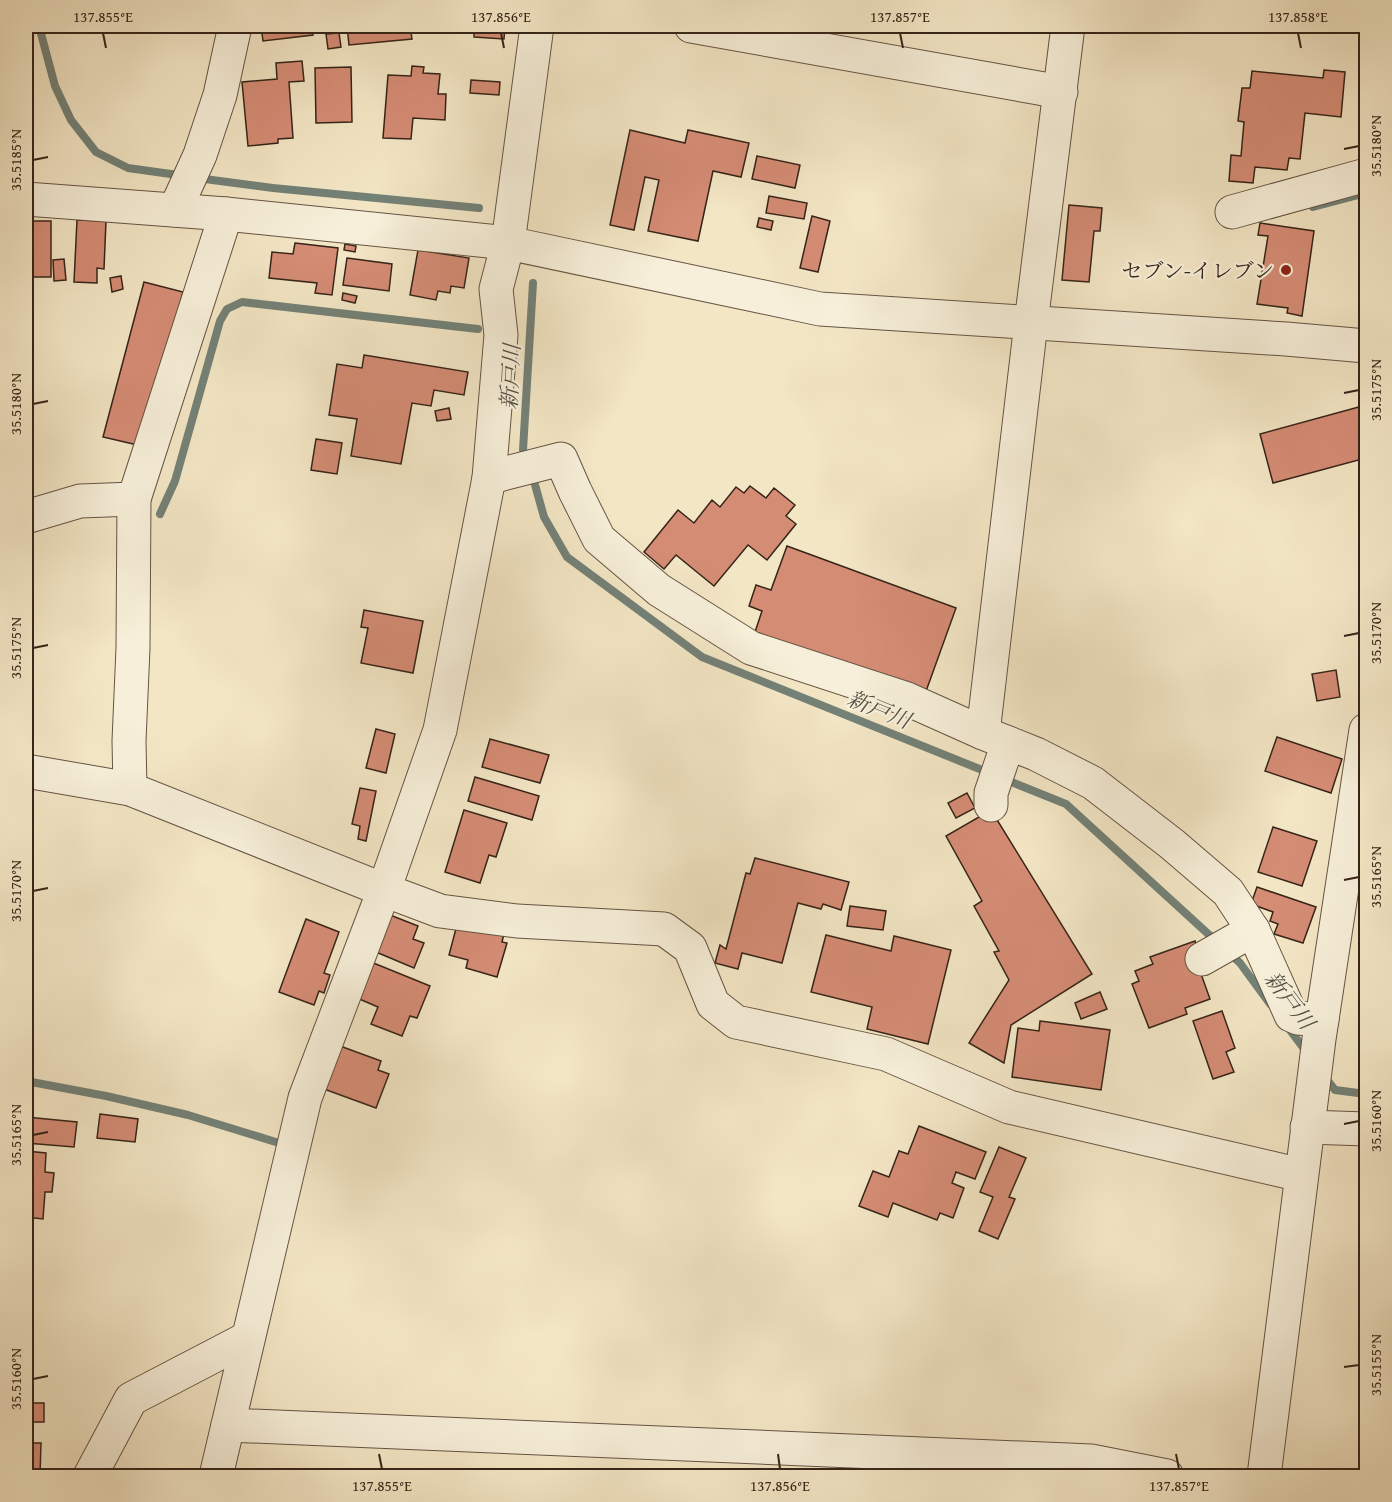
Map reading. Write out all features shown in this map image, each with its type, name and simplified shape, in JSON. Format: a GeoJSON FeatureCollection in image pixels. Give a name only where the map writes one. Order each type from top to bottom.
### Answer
{"type":"FeatureCollection","features":[{"type":"Feature","properties":{"kind":"street"},"geometry":{"type":"LineString","coordinates":[[179,201],[200,155],[220,95],[235,26]]}},
{"type":"Feature","properties":{"kind":"street"},"geometry":{"type":"LineString","coordinates":[[216,1476],[305,1098],[384,890],[440,730],[498,476],[501,335],[496,289],[508,243],[537,26]]}},
{"type":"Feature","properties":{"kind":"street"},"geometry":{"type":"LineString","coordinates":[[691,26],[1061,92]]}},
{"type":"Feature","properties":{"kind":"street"},"geometry":{"type":"LineString","coordinates":[[994,769],[1031,323],[1068,26]]}},
{"type":"Feature","properties":{"kind":"street"},"geometry":{"type":"LineString","coordinates":[[1232,212],[1366,175]]}},
{"type":"Feature","properties":{"kind":"street"},"geometry":{"type":"LineString","coordinates":[[26,199],[179,201],[226,214],[508,243],[820,309],[1366,346]]}},
{"type":"Feature","properties":{"kind":"street"},"geometry":{"type":"LineString","coordinates":[[130,789],[134,499],[226,214]]}},
{"type":"Feature","properties":{"kind":"street"},"geometry":{"type":"LineString","coordinates":[[498,476],[561,459],[599,539],[659,590],[751,648],[907,699],[994,769]]}},
{"type":"Feature","properties":{"kind":"street"},"geometry":{"type":"LineString","coordinates":[[26,517],[80,501],[134,499]]}},
{"type":"Feature","properties":{"kind":"street"},"geometry":{"type":"LineString","coordinates":[[1264,1476],[1320,1029],[1366,734]]}},
{"type":"Feature","properties":{"kind":"street"},"geometry":{"type":"LineString","coordinates":[[994,769],[1036,754],[1093,783],[1172,844],[1228,892],[1247,934],[1291,1015],[1320,1029]]}},
{"type":"Feature","properties":{"kind":"street"},"geometry":{"type":"LineString","coordinates":[[26,771],[130,789],[440,910],[506,920],[664,929],[690,948],[713,1004],[736,1022],[886,1054],[1010,1107],[1301,1176]]}},
{"type":"Feature","properties":{"kind":"street"},"geometry":{"type":"LineString","coordinates":[[1204,958],[1247,934]]}},
{"type":"Feature","properties":{"kind":"street"},"geometry":{"type":"LineString","coordinates":[[1310,1112],[1366,1129]]}},
{"type":"Feature","properties":{"kind":"street"},"geometry":{"type":"LineString","coordinates":[[90,1476],[131,1399],[248,1338]]}},
{"type":"Feature","properties":{"kind":"street"},"geometry":{"type":"LineString","coordinates":[[228,1425],[1091,1461],[1167,1476]]}},
{"type":"Feature","properties":{"kind":"building"},"geometry":{"type":"Polygon","coordinates":[[[261,26],[311,26],[313,35],[263,41],[261,26]]]}},
{"type":"Feature","properties":{"kind":"building"},"geometry":{"type":"Polygon","coordinates":[[[347,26],[410,26],[412,39],[349,45],[347,26]]]}},
{"type":"Feature","properties":{"kind":"building"},"geometry":{"type":"Polygon","coordinates":[[[455,26],[505,26],[504,39],[474,37],[474,32],[455,31],[455,26]]]}},
{"type":"Feature","properties":{"kind":"building"},"geometry":{"type":"Polygon","coordinates":[[[339,33],[341,47],[328,49],[326,34],[339,33]]]}},
{"type":"Feature","properties":{"kind":"building"},"geometry":{"type":"Polygon","coordinates":[[[302,61],[304,81],[289,82],[293,138],[278,139],[278,143],[248,146],[242,82],[277,79],[276,63],[302,61]]]}},
{"type":"Feature","properties":{"kind":"building"},"geometry":{"type":"Polygon","coordinates":[[[412,66],[424,67],[423,73],[440,74],[438,94],[446,94],[445,120],[413,118],[411,139],[383,138],[388,75],[411,76],[412,66]]]}},
{"type":"Feature","properties":{"kind":"building"},"geometry":{"type":"Polygon","coordinates":[[[351,67],[352,122],[316,123],[315,68],[351,67]]]}},
{"type":"Feature","properties":{"kind":"building"},"geometry":{"type":"Polygon","coordinates":[[[1324,70],[1345,72],[1341,117],[1305,113],[1300,159],[1289,158],[1287,170],[1255,167],[1253,183],[1229,181],[1231,155],[1241,156],[1244,122],[1238,121],[1242,88],[1250,88],[1252,71],[1323,78],[1324,70]]]}},
{"type":"Feature","properties":{"kind":"building"},"geometry":{"type":"Polygon","coordinates":[[[1366,70],[1366,120],[1363,120],[1366,70]]]}},
{"type":"Feature","properties":{"kind":"building"},"geometry":{"type":"Polygon","coordinates":[[[471,80],[500,82],[499,95],[470,93],[471,80]]]}},
{"type":"Feature","properties":{"kind":"building"},"geometry":{"type":"Polygon","coordinates":[[[630,130],[685,143],[688,130],[749,143],[741,177],[713,171],[698,241],[648,231],[659,180],[645,177],[634,230],[610,225],[630,130]]]}},
{"type":"Feature","properties":{"kind":"building"},"geometry":{"type":"Polygon","coordinates":[[[757,156],[800,165],[795,188],[752,179],[757,156]]]}},
{"type":"Feature","properties":{"kind":"building"},"geometry":{"type":"Polygon","coordinates":[[[769,196],[807,203],[804,219],[766,213],[769,196]]]}},
{"type":"Feature","properties":{"kind":"building"},"geometry":{"type":"Polygon","coordinates":[[[1069,205],[1102,208],[1100,231],[1094,231],[1089,282],[1062,280],[1069,205]]]}},
{"type":"Feature","properties":{"kind":"building"},"geometry":{"type":"Polygon","coordinates":[[[812,216],[830,221],[818,272],[800,268],[812,216]]]}},
{"type":"Feature","properties":{"kind":"building"},"geometry":{"type":"Polygon","coordinates":[[[759,218],[773,221],[771,230],[757,227],[759,218]]]}},
{"type":"Feature","properties":{"kind":"building"},"geometry":{"type":"Polygon","coordinates":[[[77,220],[106,221],[104,269],[97,268],[97,283],[74,282],[77,220]]]}},
{"type":"Feature","properties":{"kind":"building"},"geometry":{"type":"Polygon","coordinates":[[[26,221],[51,221],[51,277],[26,277],[26,221]]]}},
{"type":"Feature","properties":{"kind":"building","name":"セブン-イレブン"},"geometry":{"type":"Polygon","coordinates":[[[1260,223],[1314,231],[1302,316],[1287,313],[1288,308],[1257,304],[1268,236],[1258,235],[1260,223]]]}},
{"type":"Feature","properties":{"kind":"building"},"geometry":{"type":"Polygon","coordinates":[[[295,243],[338,248],[332,295],[315,293],[317,283],[269,278],[272,252],[293,254],[295,243]]]}},
{"type":"Feature","properties":{"kind":"building"},"geometry":{"type":"Polygon","coordinates":[[[345,244],[356,246],[355,252],[344,250],[345,244]]]}},
{"type":"Feature","properties":{"kind":"building"},"geometry":{"type":"Polygon","coordinates":[[[418,250],[469,258],[464,288],[451,286],[450,293],[438,291],[436,300],[410,295],[418,250]]]}},
{"type":"Feature","properties":{"kind":"building"},"geometry":{"type":"Polygon","coordinates":[[[347,258],[392,264],[389,291],[343,285],[347,258]]]}},
{"type":"Feature","properties":{"kind":"building"},"geometry":{"type":"Polygon","coordinates":[[[64,259],[66,280],[54,281],[53,260],[64,259]]]}},
{"type":"Feature","properties":{"kind":"building"},"geometry":{"type":"Polygon","coordinates":[[[121,276],[123,289],[112,292],[110,278],[121,276]]]}},
{"type":"Feature","properties":{"kind":"building"},"geometry":{"type":"Polygon","coordinates":[[[144,282],[183,292],[142,446],[103,437],[144,282]]]}},
{"type":"Feature","properties":{"kind":"building"},"geometry":{"type":"Polygon","coordinates":[[[343,293],[357,296],[355,303],[342,300],[343,293]]]}},
{"type":"Feature","properties":{"kind":"building"},"geometry":{"type":"Polygon","coordinates":[[[364,355],[468,372],[464,395],[434,390],[431,406],[412,403],[401,464],[351,456],[357,419],[329,415],[337,364],[362,368],[364,355]]]}},
{"type":"Feature","properties":{"kind":"building"},"geometry":{"type":"Polygon","coordinates":[[[1366,405],[1366,458],[1273,483],[1260,434],[1366,405]]]}},
{"type":"Feature","properties":{"kind":"building"},"geometry":{"type":"Polygon","coordinates":[[[449,408],[451,419],[437,421],[435,411],[449,408]]]}},
{"type":"Feature","properties":{"kind":"building"},"geometry":{"type":"Polygon","coordinates":[[[316,439],[342,443],[337,474],[311,470],[316,439]]]}},
{"type":"Feature","properties":{"kind":"building"},"geometry":{"type":"Polygon","coordinates":[[[750,486],[766,498],[774,488],[795,505],[786,516],[796,524],[767,560],[748,545],[714,586],[676,555],[664,569],[644,552],[678,510],[694,523],[712,500],[720,507],[736,487],[744,493],[750,486]]]}},
{"type":"Feature","properties":{"kind":"building"},"geometry":{"type":"Polygon","coordinates":[[[787,546],[956,608],[925,694],[755,632],[762,611],[749,606],[756,585],[771,590],[787,546]]]}},
{"type":"Feature","properties":{"kind":"building"},"geometry":{"type":"Polygon","coordinates":[[[364,610],[423,621],[413,673],[361,663],[368,628],[361,627],[364,610]]]}},
{"type":"Feature","properties":{"kind":"building"},"geometry":{"type":"Polygon","coordinates":[[[1336,670],[1340,697],[1317,701],[1312,674],[1336,670]]]}},
{"type":"Feature","properties":{"kind":"building"},"geometry":{"type":"Polygon","coordinates":[[[376,729],[395,734],[386,773],[366,768],[376,729]]]}},
{"type":"Feature","properties":{"kind":"building"},"geometry":{"type":"Polygon","coordinates":[[[1277,737],[1342,759],[1331,793],[1265,771],[1277,737]]]}},
{"type":"Feature","properties":{"kind":"building"},"geometry":{"type":"Polygon","coordinates":[[[490,739],[549,755],[540,783],[482,767],[490,739]]]}},
{"type":"Feature","properties":{"kind":"building"},"geometry":{"type":"Polygon","coordinates":[[[475,777],[539,796],[532,820],[468,801],[475,777]]]}},
{"type":"Feature","properties":{"kind":"building"},"geometry":{"type":"Polygon","coordinates":[[[360,788],[376,791],[366,841],[358,839],[360,826],[352,824],[360,788]]]}},
{"type":"Feature","properties":{"kind":"building"},"geometry":{"type":"Polygon","coordinates":[[[967,793],[975,808],[956,818],[948,803],[967,793]]]}},
{"type":"Feature","properties":{"kind":"building"},"geometry":{"type":"Polygon","coordinates":[[[464,810],[507,823],[496,857],[489,855],[480,883],[445,872],[464,810]]]}},
{"type":"Feature","properties":{"kind":"building"},"geometry":{"type":"Polygon","coordinates":[[[991,810],[1092,974],[1011,1025],[1004,1063],[969,1043],[1009,980],[994,952],[999,951],[974,906],[982,901],[946,836],[991,810]]]}},
{"type":"Feature","properties":{"kind":"building"},"geometry":{"type":"Polygon","coordinates":[[[1273,827],[1317,841],[1302,886],[1258,872],[1273,827]]]}},
{"type":"Feature","properties":{"kind":"building"},"geometry":{"type":"Polygon","coordinates":[[[755,858],[849,882],[841,910],[823,904],[821,909],[798,903],[782,963],[742,953],[738,969],[715,963],[720,945],[726,949],[746,873],[750,874],[755,858]]]}},
{"type":"Feature","properties":{"kind":"building"},"geometry":{"type":"Polygon","coordinates":[[[1257,887],[1316,907],[1303,943],[1274,934],[1278,924],[1270,921],[1273,912],[1251,904],[1257,887]]]}},
{"type":"Feature","properties":{"kind":"building"},"geometry":{"type":"Polygon","coordinates":[[[850,906],[886,911],[883,930],[847,926],[850,906]]]}},
{"type":"Feature","properties":{"kind":"building"},"geometry":{"type":"Polygon","coordinates":[[[390,915],[418,926],[413,939],[424,943],[414,968],[376,952],[390,915]]]}},
{"type":"Feature","properties":{"kind":"building"},"geometry":{"type":"Polygon","coordinates":[[[306,919],[339,932],[324,973],[330,975],[324,993],[319,991],[314,1005],[279,992],[306,919]]]}},
{"type":"Feature","properties":{"kind":"building"},"geometry":{"type":"Polygon","coordinates":[[[458,921],[504,934],[502,942],[507,943],[497,977],[466,968],[468,960],[449,955],[458,921]]]}},
{"type":"Feature","properties":{"kind":"building"},"geometry":{"type":"Polygon","coordinates":[[[826,935],[891,951],[894,936],[951,950],[928,1044],[867,1029],[872,1007],[811,992],[826,935]]]}},
{"type":"Feature","properties":{"kind":"building"},"geometry":{"type":"Polygon","coordinates":[[[1195,941],[1199,955],[1195,957],[1210,999],[1185,1008],[1187,1014],[1149,1028],[1132,984],[1139,981],[1135,971],[1153,964],[1150,957],[1195,941]]]}},
{"type":"Feature","properties":{"kind":"building"},"geometry":{"type":"Polygon","coordinates":[[[371,962],[430,986],[417,1018],[410,1016],[402,1036],[371,1024],[378,1007],[357,998],[371,962]]]}},
{"type":"Feature","properties":{"kind":"building"},"geometry":{"type":"Polygon","coordinates":[[[1100,992],[1107,1009],[1081,1019],[1075,1003],[1100,992]]]}},
{"type":"Feature","properties":{"kind":"building"},"geometry":{"type":"Polygon","coordinates":[[[1222,1011],[1235,1048],[1226,1052],[1234,1072],[1213,1079],[1193,1021],[1222,1011]]]}},
{"type":"Feature","properties":{"kind":"building"},"geometry":{"type":"Polygon","coordinates":[[[1040,1021],[1110,1030],[1101,1090],[1012,1077],[1018,1028],[1039,1031],[1040,1021]]]}},
{"type":"Feature","properties":{"kind":"building"},"geometry":{"type":"Polygon","coordinates":[[[340,1046],[381,1061],[378,1070],[389,1074],[376,1108],[324,1089],[340,1046]]]}},
{"type":"Feature","properties":{"kind":"building"},"geometry":{"type":"Polygon","coordinates":[[[100,1114],[138,1119],[135,1142],[97,1138],[100,1114]]]}},
{"type":"Feature","properties":{"kind":"building"},"geometry":{"type":"Polygon","coordinates":[[[26,1117],[77,1122],[74,1147],[26,1143],[26,1117]]]}},
{"type":"Feature","properties":{"kind":"building"},"geometry":{"type":"Polygon","coordinates":[[[919,1126],[986,1152],[975,1179],[956,1172],[952,1183],[964,1188],[953,1218],[940,1213],[937,1220],[893,1203],[888,1217],[859,1206],[873,1171],[889,1177],[899,1151],[908,1154],[919,1126]]]}},
{"type":"Feature","properties":{"kind":"building"},"geometry":{"type":"Polygon","coordinates":[[[999,1147],[1026,1158],[1009,1197],[1015,1199],[998,1239],[979,1231],[993,1197],[980,1192],[999,1147]]]}},
{"type":"Feature","properties":{"kind":"building"},"geometry":{"type":"Polygon","coordinates":[[[26,1151],[46,1153],[45,1172],[54,1173],[52,1192],[45,1192],[43,1219],[26,1217],[26,1151]]]}},
{"type":"Feature","properties":{"kind":"building"},"geometry":{"type":"Polygon","coordinates":[[[26,1403],[44,1403],[44,1422],[26,1422],[26,1403]]]}},
{"type":"Feature","properties":{"kind":"building"},"geometry":{"type":"Polygon","coordinates":[[[26,1443],[41,1443],[40,1476],[26,1476],[26,1443]]]}},
{"type":"Feature","properties":{"kind":"waterway","name":"新戸川"},"geometry":{"type":"LineString","coordinates":[[39,26],[55,86],[71,120],[96,152],[128,168],[185,176]]}},
{"type":"Feature","properties":{"kind":"waterway","name":"新戸川"},"geometry":{"type":"LineString","coordinates":[[197,178],[273,188],[479,208]]}},
{"type":"Feature","properties":{"kind":"waterway"},"geometry":{"type":"LineString","coordinates":[[1313,207],[1366,193]]}},
{"type":"Feature","properties":{"kind":"waterway","name":"新戸川"},"geometry":{"type":"LineString","coordinates":[[527,461],[523,450],[533,283]]}},
{"type":"Feature","properties":{"kind":"waterway"},"geometry":{"type":"LineString","coordinates":[[160,514],[175,481],[220,321],[227,309],[242,302],[478,329]]}},
{"type":"Feature","properties":{"kind":"waterway","name":"新戸川"},"geometry":{"type":"LineString","coordinates":[[532,474],[544,517],[567,557],[702,657],[992,774]]}},
{"type":"Feature","properties":{"kind":"waterway","name":"新戸川"},"geometry":{"type":"LineString","coordinates":[[1004,779],[1066,804],[1217,942]]}},
{"type":"Feature","properties":{"kind":"waterway","name":"新戸川"},"geometry":{"type":"LineString","coordinates":[[1227,951],[1240,963],[1270,1004]]}},
{"type":"Feature","properties":{"kind":"waterway","name":"新戸川"},"geometry":{"type":"LineString","coordinates":[[1287,1026],[1308,1054]]}},
{"type":"Feature","properties":{"kind":"waterway","name":"新戸川"},"geometry":{"type":"LineString","coordinates":[[1324,1076],[1335,1090],[1366,1094]]}},
{"type":"Feature","properties":{"kind":"waterway"},"geometry":{"type":"LineString","coordinates":[[26,1081],[188,1115],[279,1143]]}},
{"type":"Feature","properties":{"kind":"place","name":"セブン-イレブン"},"geometry":{"type":"Point","coordinates":[1286,270]}}]}
